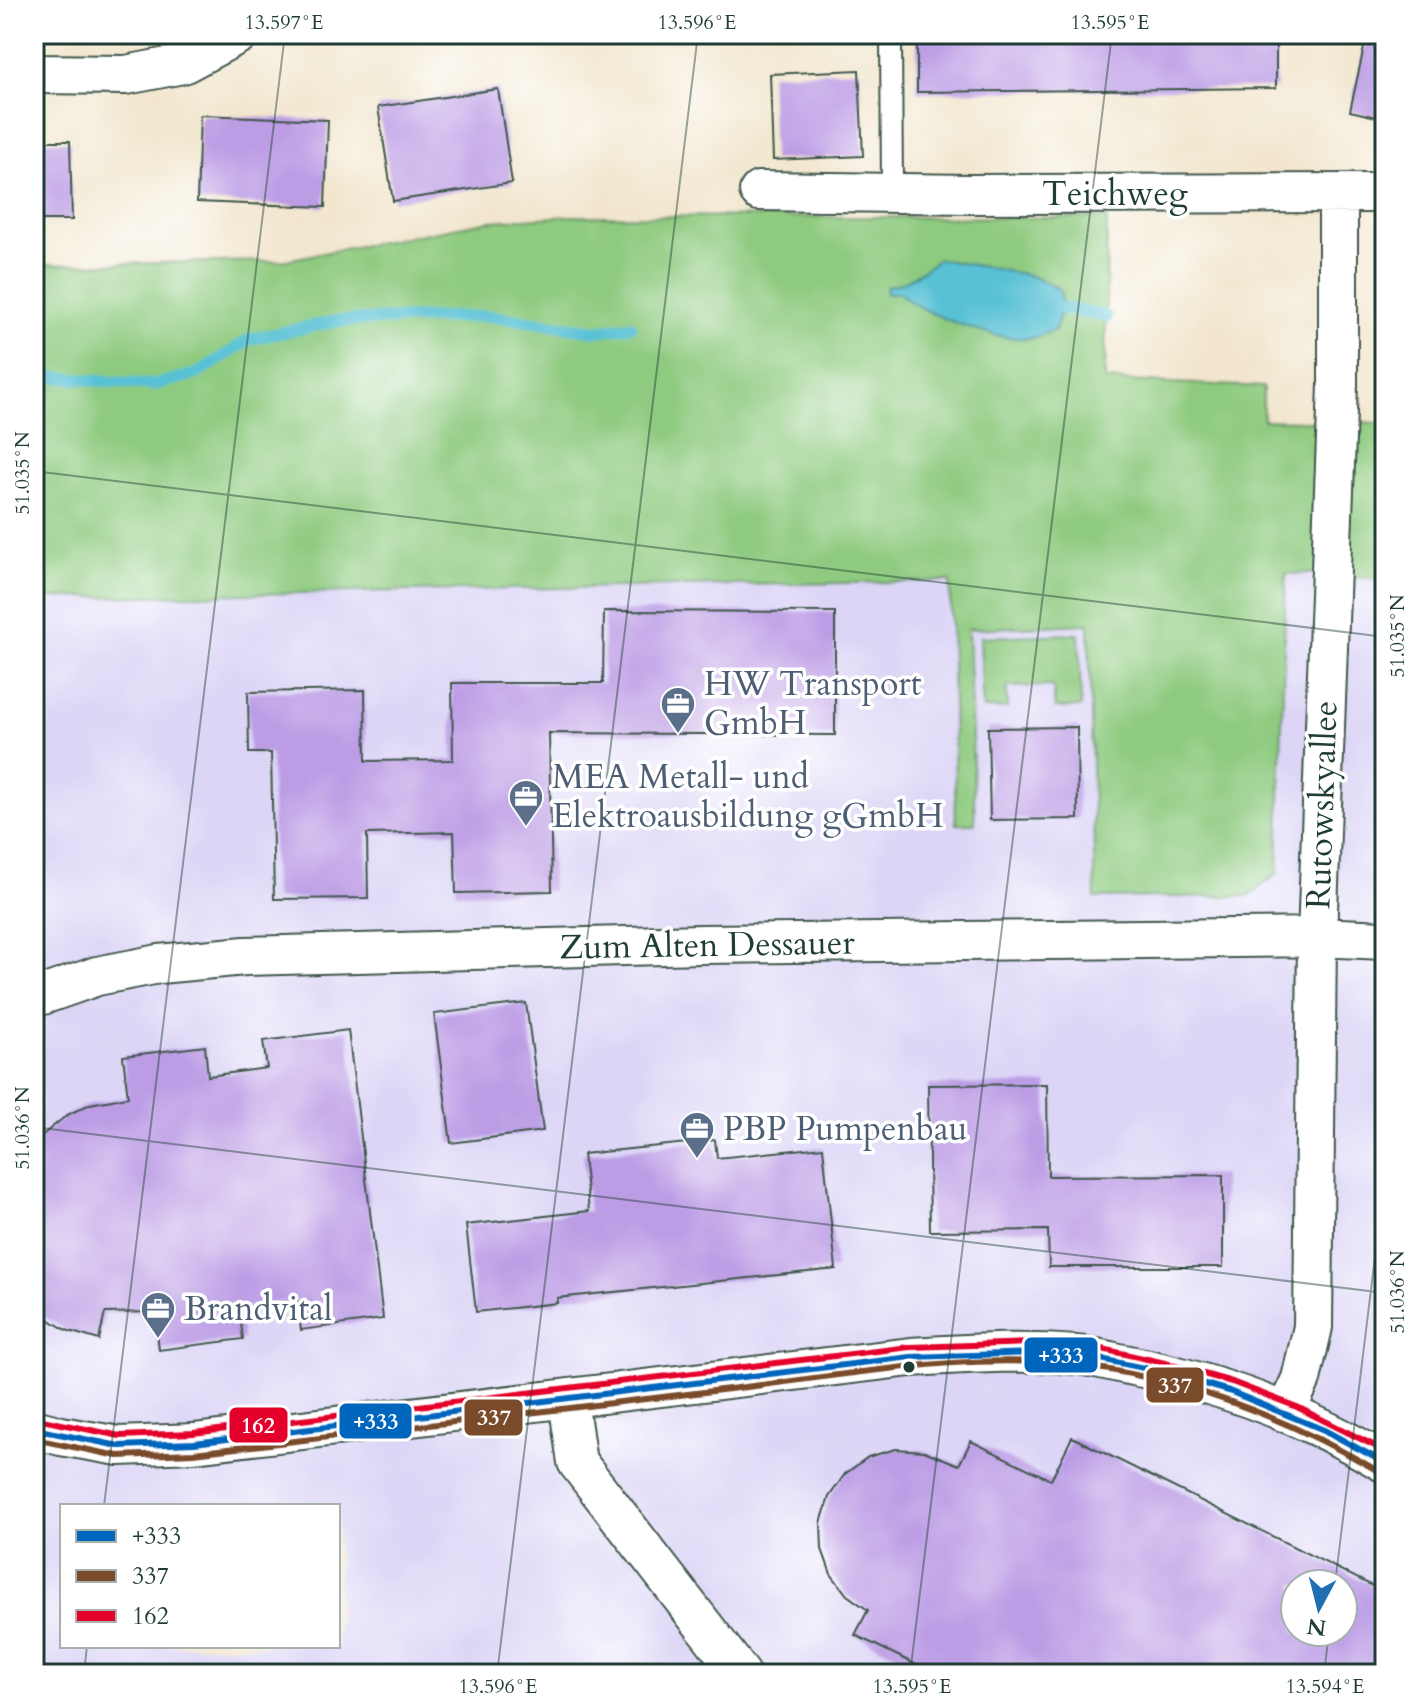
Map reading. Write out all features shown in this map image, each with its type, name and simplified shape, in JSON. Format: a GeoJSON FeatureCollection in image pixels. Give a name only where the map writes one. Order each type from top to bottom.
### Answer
{"type":"FeatureCollection","features":[{"type":"Feature","properties":{"kind":"street"},"geometry":{"type":"LineString","coordinates":[[34,74],[126,75],[183,64],[239,34]]}},
{"type":"Feature","properties":{"kind":"street","name":"Teichweg"},"geometry":{"type":"LineString","coordinates":[[759,191],[1385,193]]}},
{"type":"Feature","properties":{"kind":"street","name":"Rutowskyallee"},"geometry":{"type":"LineString","coordinates":[[1286,1412],[1301,1379],[1313,1327],[1317,937],[1338,385],[1338,194]]}},
{"type":"Feature","properties":{"kind":"street","name":"Zum Alten Dessauer"},"geometry":{"type":"LineString","coordinates":[[34,998],[97,976],[159,964],[245,956],[702,944],[1317,937],[1385,940]]}},
{"type":"Feature","properties":{"kind":"street"},"geometry":{"type":"LineString","coordinates":[[34,1429],[119,1446],[194,1443],[911,1357],[1005,1351],[1078,1355],[1154,1370],[1228,1390],[1286,1412],[1385,1463]]}},
{"type":"Feature","properties":{"kind":"street"},"geometry":{"type":"LineString","coordinates":[[568,1400],[577,1462],[741,1674]]}},
{"type":"Feature","properties":{"kind":"lane"},"geometry":{"type":"LineString","coordinates":[[891,34],[892,193]]}},
{"type":"Feature","properties":{"kind":"shaded area"},"geometry":{"type":"Polygon","coordinates":[[[1308,573],[1385,580],[1385,1674],[34,1674],[34,598],[1308,573]]]}},
{"type":"Feature","properties":{"kind":"green space"},"geometry":{"type":"Polygon","coordinates":[[[571,216],[1107,218],[1105,380],[1263,387],[1263,420],[1385,423],[1385,580],[1286,574],[1278,873],[1249,896],[1095,898],[1089,624],[968,629],[975,824],[956,824],[950,581],[34,598],[34,265],[281,261],[490,221],[571,216]]]}},
{"type":"Feature","properties":{"kind":"green space"},"geometry":{"type":"Polygon","coordinates":[[[1079,634],[1081,707],[1055,708],[1053,686],[1007,687],[1007,708],[983,709],[980,637],[1079,634]]]}},
{"type":"Feature","properties":{"kind":"water"},"geometry":{"type":"Polygon","coordinates":[[[939,259],[1029,275],[1060,289],[1062,308],[1055,330],[1031,338],[1000,336],[942,317],[898,292],[886,294],[887,286],[908,279],[939,259]]]}},
{"type":"Feature","properties":{"kind":"building"},"geometry":{"type":"Polygon","coordinates":[[[917,34],[1276,34],[1276,88],[917,92],[917,34]]]}},
{"type":"Feature","properties":{"kind":"building"},"geometry":{"type":"Polygon","coordinates":[[[1367,34],[1385,34],[1385,119],[1350,111],[1367,34]]]}},
{"type":"Feature","properties":{"kind":"building"},"geometry":{"type":"Polygon","coordinates":[[[859,70],[863,156],[773,160],[770,74],[859,70]]]}},
{"type":"Feature","properties":{"kind":"building"},"geometry":{"type":"Polygon","coordinates":[[[498,89],[512,183],[393,201],[378,107],[498,89]]]}},
{"type":"Feature","properties":{"kind":"building"},"geometry":{"type":"Polygon","coordinates":[[[200,115],[328,120],[325,207],[197,202],[200,115]]]}},
{"type":"Feature","properties":{"kind":"building"},"geometry":{"type":"Polygon","coordinates":[[[34,141],[70,141],[72,220],[34,220],[34,141]]]}},
{"type":"Feature","properties":{"kind":"building"},"geometry":{"type":"Polygon","coordinates":[[[604,611],[835,612],[835,735],[549,733],[552,891],[456,893],[454,832],[367,834],[368,898],[274,899],[271,753],[249,753],[248,692],[365,690],[366,761],[453,760],[452,683],[603,683],[604,611]]]}},
{"type":"Feature","properties":{"kind":"building"},"geometry":{"type":"Polygon","coordinates":[[[1077,727],[1078,819],[990,820],[988,728],[1077,727]]]}},
{"type":"Feature","properties":{"kind":"building"},"geometry":{"type":"Polygon","coordinates":[[[526,1003],[543,1131],[451,1143],[434,1014],[526,1003]]]}},
{"type":"Feature","properties":{"kind":"building"},"geometry":{"type":"Polygon","coordinates":[[[348,1030],[383,1319],[301,1330],[297,1300],[239,1308],[243,1339],[159,1350],[155,1312],[105,1313],[99,1340],[66,1330],[34,1310],[34,1142],[67,1115],[90,1104],[128,1097],[123,1056],[205,1046],[208,1076],[267,1068],[263,1041],[348,1030]]]}},
{"type":"Feature","properties":{"kind":"building"},"geometry":{"type":"Polygon","coordinates":[[[1047,1084],[1048,1176],[1223,1175],[1223,1267],[1049,1267],[1048,1230],[930,1231],[928,1085],[1047,1084]]]}},
{"type":"Feature","properties":{"kind":"building"},"geometry":{"type":"Polygon","coordinates":[[[715,1140],[717,1158],[823,1147],[836,1269],[557,1298],[557,1303],[476,1312],[466,1225],[589,1211],[583,1154],[715,1140]]]}},
{"type":"Feature","properties":{"kind":"building"},"geometry":{"type":"Polygon","coordinates":[[[1072,1437],[1337,1568],[1279,1568],[1279,1648],[1359,1648],[1359,1579],[1385,1592],[1385,1674],[935,1674],[855,1635],[868,1610],[847,1595],[831,1574],[822,1549],[821,1523],[829,1497],[845,1474],[868,1457],[896,1449],[924,1451],[959,1465],[971,1441],[1051,1480],[1072,1437]]]}},
{"type":"Feature","properties":{"kind":"waterway"},"geometry":{"type":"LineString","coordinates":[[1062,308],[1107,317]]}},
{"type":"Feature","properties":{"kind":"waterway"},"geometry":{"type":"LineString","coordinates":[[34,382],[52,377],[153,385],[197,374],[250,339],[337,321],[492,316],[597,331],[631,326]]}},
{"type":"Feature","properties":{"kind":"transit line","name":"162"},"geometry":{"type":"LineString","coordinates":[[37,1419],[120,1436],[193,1433],[910,1347],[1034,1343],[1098,1348],[1232,1382],[1297,1407],[1385,1451]]}},
{"type":"Feature","properties":{"kind":"transit line","name":"+333"},"geometry":{"type":"LineString","coordinates":[[34,1429],[119,1446],[194,1443],[911,1357],[1034,1353],[1096,1358],[1163,1372],[1229,1391],[1324,1430],[1385,1463]]}},
{"type":"Feature","properties":{"kind":"transit line","name":"337"},"geometry":{"type":"LineString","coordinates":[[34,1439],[118,1456],[194,1453],[911,1366],[1042,1362],[1123,1372],[1237,1404],[1310,1435],[1380,1472]]}},
{"type":"Feature","properties":{"kind":"place","name":"HW Transport GmbH"},"geometry":{"type":"Point","coordinates":[678,735]}},
{"type":"Feature","properties":{"kind":"place","name":"MEA Metall- und Elektroausbildung gGmbH"},"geometry":{"type":"Point","coordinates":[526,828]}},
{"type":"Feature","properties":{"kind":"place","name":"PBP Pumpenbau"},"geometry":{"type":"Point","coordinates":[697,1160]}},
{"type":"Feature","properties":{"kind":"place","name":"Brandvital"},"geometry":{"type":"Point","coordinates":[158,1340]}}]}
